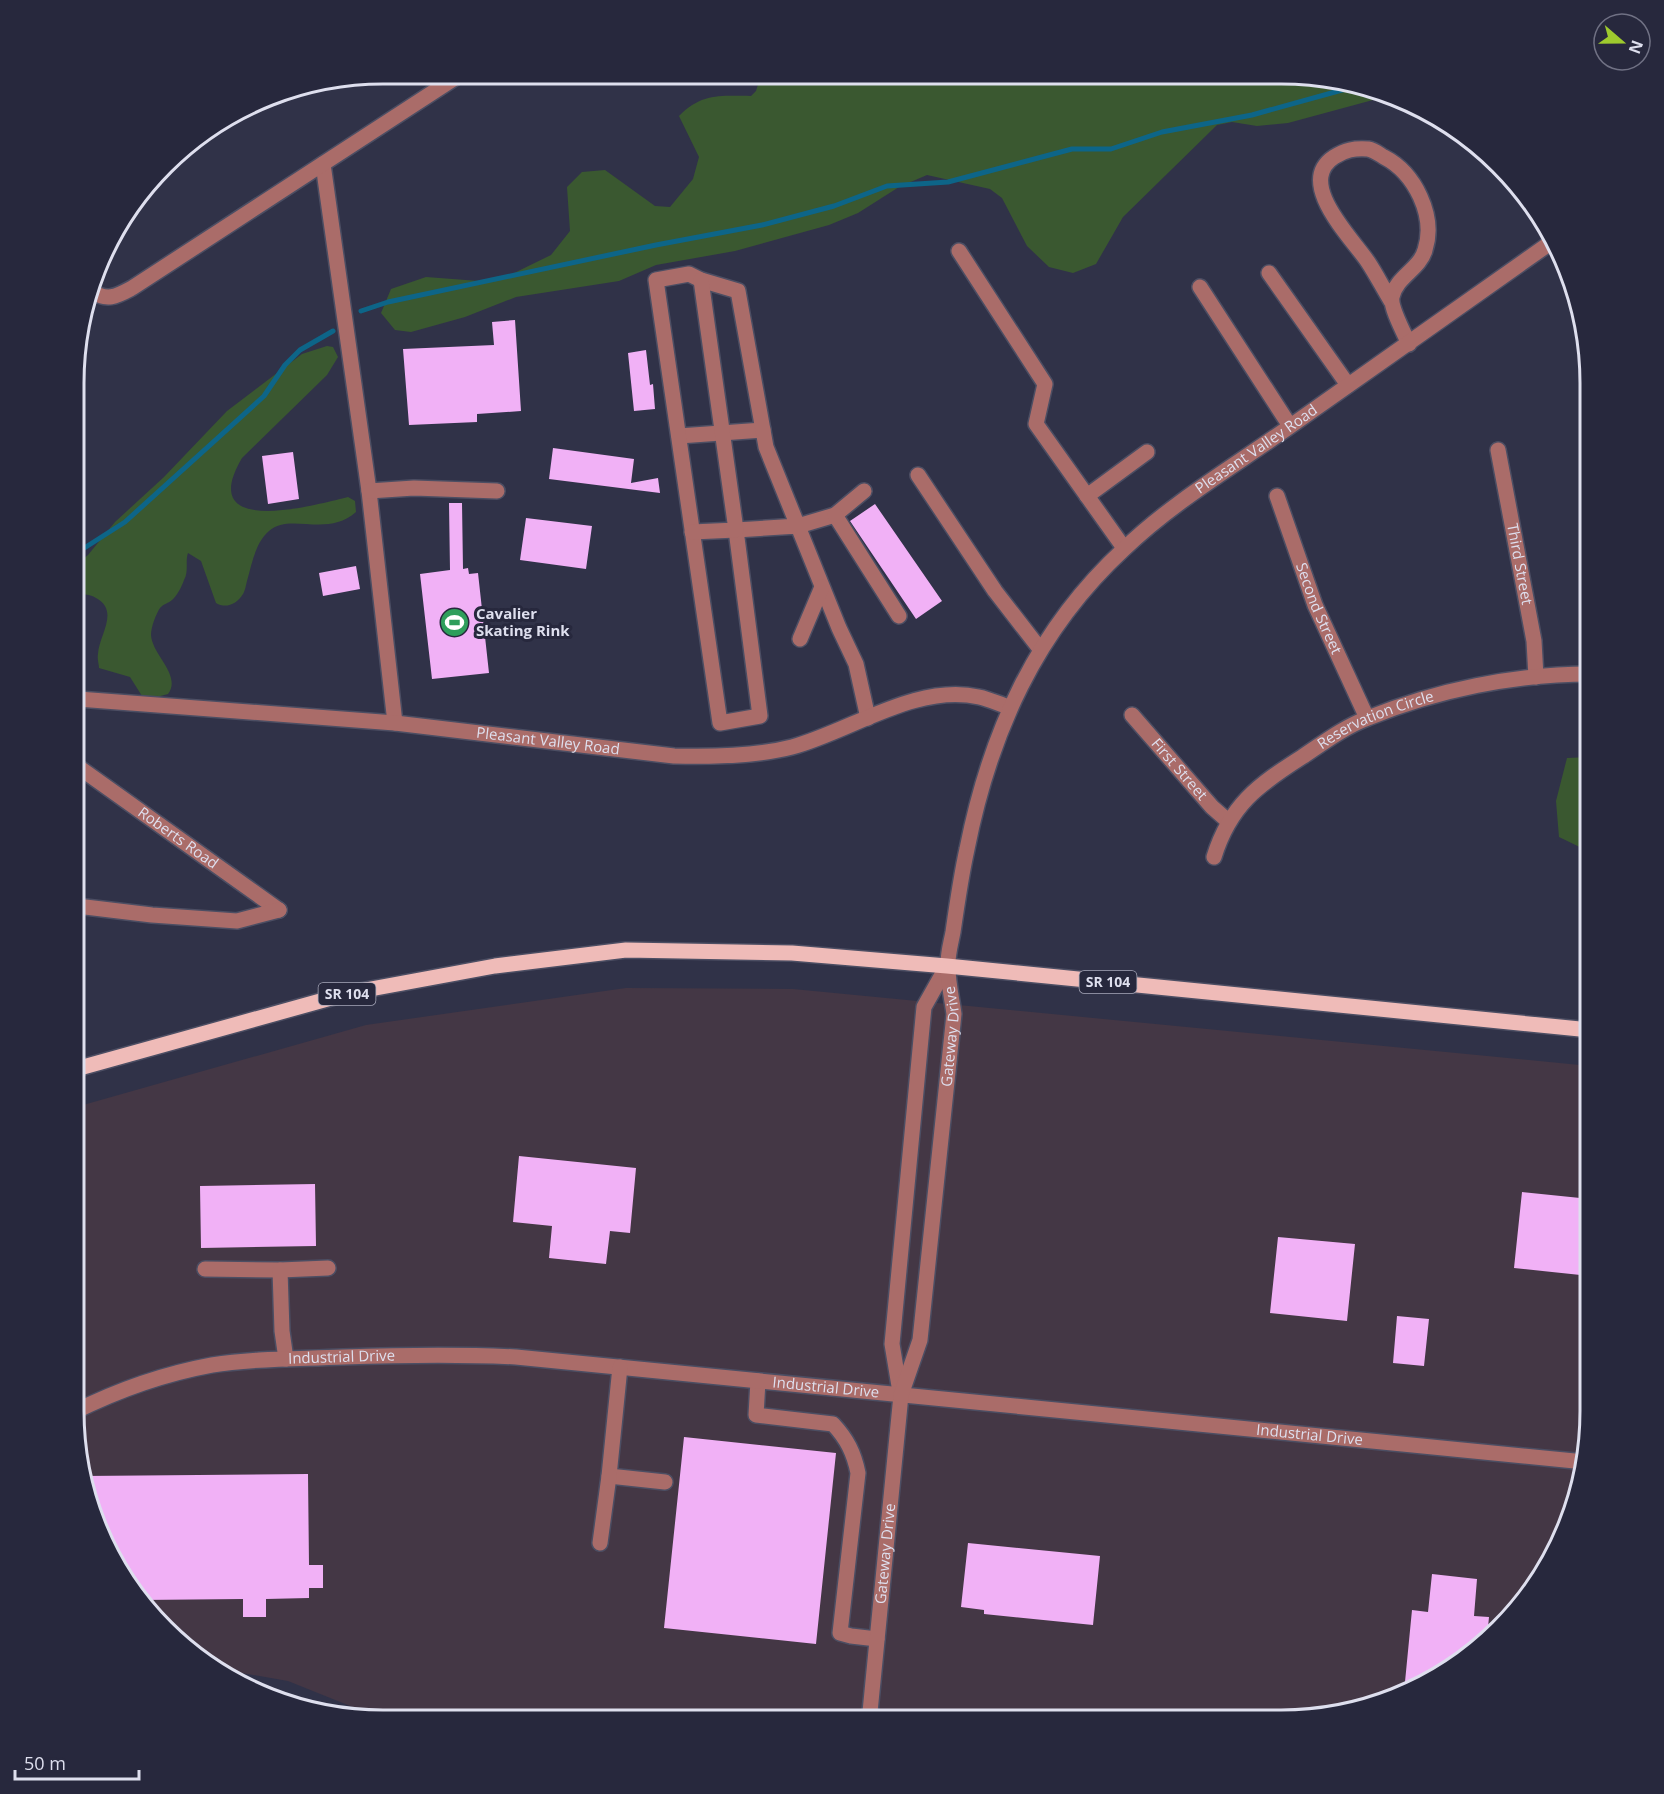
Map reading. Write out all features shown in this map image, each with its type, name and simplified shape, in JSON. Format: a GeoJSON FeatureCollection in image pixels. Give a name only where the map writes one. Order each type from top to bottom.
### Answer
{"type":"FeatureCollection","features":[{"type":"Feature","properties":{"kind":"main road","name":"SR 104"},"geometry":{"type":"LineString","coordinates":[[84,1067],[349,993],[495,966],[614,952],[792,953],[947,966],[1580,1029]]}},
{"type":"Feature","properties":{"kind":"street"},"geometry":{"type":"LineString","coordinates":[[97,295],[116,296],[132,288],[446,84]]}},
{"type":"Feature","properties":{"kind":"street"},"geometry":{"type":"LineString","coordinates":[[1391,301],[1393,291],[1404,275],[1421,260],[1426,249],[1428,230],[1426,212],[1418,191],[1406,174],[1390,160],[1371,149],[1346,150],[1330,160],[1322,173],[1320,186],[1335,218],[1368,261],[1391,301],[1408,344]]}},
{"type":"Feature","properties":{"kind":"street"},"geometry":{"type":"LineString","coordinates":[[323,164],[369,491],[395,723]]}},
{"type":"Feature","properties":{"kind":"street","name":"Pleasant Valley Road"},"geometry":{"type":"LineString","coordinates":[[947,966],[974,814],[990,755],[1009,707],[1040,649],[1086,587],[1124,548],[1160,518],[1546,246]]}},
{"type":"Feature","properties":{"kind":"street"},"geometry":{"type":"LineString","coordinates":[[958,251],[1045,384],[1036,424],[1124,548]]}},
{"type":"Feature","properties":{"kind":"street"},"geometry":{"type":"LineString","coordinates":[[1269,273],[1348,385]]}},
{"type":"Feature","properties":{"kind":"street"},"geometry":{"type":"LineString","coordinates":[[701,280],[760,716],[720,723],[656,280],[689,274],[738,291],[766,447],[839,628],[856,664],[868,718]]}},
{"type":"Feature","properties":{"kind":"street"},"geometry":{"type":"LineString","coordinates":[[1200,287],[1290,426]]}},
{"type":"Feature","properties":{"kind":"street"},"geometry":{"type":"LineString","coordinates":[[679,436],[763,430]]}},
{"type":"Feature","properties":{"kind":"street","name":"Third Street"},"geometry":{"type":"LineString","coordinates":[[1498,450],[1534,641],[1536,677]]}},
{"type":"Feature","properties":{"kind":"street"},"geometry":{"type":"LineString","coordinates":[[1087,496],[1148,452]]}},
{"type":"Feature","properties":{"kind":"street"},"geometry":{"type":"LineString","coordinates":[[918,475],[995,591],[1040,649]]}},
{"type":"Feature","properties":{"kind":"street"},"geometry":{"type":"LineString","coordinates":[[369,491],[414,488],[497,491]]}},
{"type":"Feature","properties":{"kind":"street"},"geometry":{"type":"LineString","coordinates":[[692,532],[798,526],[835,515],[864,491]]}},
{"type":"Feature","properties":{"kind":"street","name":"Second Street"},"geometry":{"type":"LineString","coordinates":[[1277,496],[1315,605],[1367,718]]}},
{"type":"Feature","properties":{"kind":"street"},"geometry":{"type":"LineString","coordinates":[[835,515],[899,616]]}},
{"type":"Feature","properties":{"kind":"street"},"geometry":{"type":"LineString","coordinates":[[800,639],[822,587]]}},
{"type":"Feature","properties":{"kind":"street","name":"Reservation Circle"},"geometry":{"type":"LineString","coordinates":[[1215,857],[1219,840],[1228,821],[1244,799],[1278,772],[1367,718],[1444,692],[1536,677],[1580,675]]}},
{"type":"Feature","properties":{"kind":"street","name":"Pleasant Valley Road"},"geometry":{"type":"LineString","coordinates":[[84,699],[395,723],[674,756],[715,757],[790,748],[903,704],[935,695],[979,697],[1009,707]]}},
{"type":"Feature","properties":{"kind":"street","name":"First Street"},"geometry":{"type":"LineString","coordinates":[[1132,715],[1212,807],[1228,821]]}},
{"type":"Feature","properties":{"kind":"street","name":"Roberts Road"},"geometry":{"type":"LineString","coordinates":[[84,771],[279,910],[237,921],[152,915],[84,907]]}},
{"type":"Feature","properties":{"kind":"street","name":"Gateway Drive"},"geometry":{"type":"LineString","coordinates":[[901,1395],[892,1344],[924,1007],[947,966]]}},
{"type":"Feature","properties":{"kind":"street","name":"Gateway Drive"},"geometry":{"type":"LineString","coordinates":[[870,1710],[901,1395],[920,1340],[954,1014],[947,966]]}},
{"type":"Feature","properties":{"kind":"street"},"geometry":{"type":"LineString","coordinates":[[205,1269],[328,1268]]}},
{"type":"Feature","properties":{"kind":"street"},"geometry":{"type":"LineString","coordinates":[[280,1270],[282,1331],[286,1359]]}},
{"type":"Feature","properties":{"kind":"street","name":"Industrial Drive"},"geometry":{"type":"LineString","coordinates":[[84,1407],[106,1396],[156,1378],[212,1365],[286,1359],[460,1354],[516,1357],[1575,1461]]}},
{"type":"Feature","properties":{"kind":"street"},"geometry":{"type":"LineString","coordinates":[[600,1543],[620,1367]]}},
{"type":"Feature","properties":{"kind":"street"},"geometry":{"type":"LineString","coordinates":[[758,1381],[756,1415],[833,1424],[846,1438],[858,1473],[840,1633],[877,1639]]}},
{"type":"Feature","properties":{"kind":"street"},"geometry":{"type":"LineString","coordinates":[[609,1476],[665,1482]]}},
{"type":"Feature","properties":{"kind":"shaded area"},"geometry":{"type":"Polygon","coordinates":[[[626,988],[793,989],[1580,1065],[1580,1411],[1574,1469],[1557,1525],[1540,1560],[1518,1593],[1478,1636],[1463,1648],[1430,1670],[1395,1687],[1358,1700],[1320,1707],[1281,1710],[383,1710],[356,1708],[288,1681],[239,1672],[217,1660],[186,1636],[146,1593],[115,1543],[94,1488],[87,1450],[84,1411],[84,1105],[366,1025],[626,988]]]}},
{"type":"Feature","properties":{"kind":"green space"},"geometry":{"type":"Polygon","coordinates":[[[758,84],[1281,84],[1339,90],[1375,99],[1288,123],[1257,126],[1232,122],[1217,125],[1123,217],[1096,264],[1073,273],[1049,267],[1027,246],[1002,198],[990,189],[927,175],[899,187],[858,213],[829,225],[735,251],[656,265],[619,281],[516,297],[465,317],[411,332],[395,330],[381,313],[391,289],[426,277],[479,281],[508,276],[551,255],[570,231],[567,187],[582,172],[605,170],[655,206],[670,207],[693,179],[699,157],[679,116],[696,103],[712,97],[751,96],[758,84]]]}},
{"type":"Feature","properties":{"kind":"green space"},"geometry":{"type":"Polygon","coordinates":[[[327,346],[333,347],[338,357],[327,375],[242,458],[232,483],[234,499],[245,508],[264,511],[310,506],[348,497],[355,501],[356,512],[345,520],[333,523],[287,524],[269,531],[257,548],[244,593],[238,600],[227,605],[216,603],[201,561],[188,553],[182,585],[174,598],[160,608],[151,632],[156,650],[169,672],[171,687],[168,694],[153,698],[142,696],[130,677],[99,668],[99,647],[106,624],[107,610],[103,603],[94,597],[84,595],[84,558],[115,522],[164,477],[227,411],[302,354],[327,346]]]}},
{"type":"Feature","properties":{"kind":"green space"},"geometry":{"type":"Polygon","coordinates":[[[1580,757],[1580,847],[1559,837],[1556,801],[1567,758],[1580,757]]]}},
{"type":"Feature","properties":{"kind":"building"},"geometry":{"type":"Polygon","coordinates":[[[515,320],[521,411],[477,414],[477,422],[409,425],[403,349],[494,345],[492,322],[515,320]]]}},
{"type":"Feature","properties":{"kind":"building"},"geometry":{"type":"Polygon","coordinates":[[[646,350],[655,409],[634,411],[628,353],[646,350]]]}},
{"type":"Feature","properties":{"kind":"building"},"geometry":{"type":"Polygon","coordinates":[[[553,448],[634,459],[631,483],[658,478],[660,493],[549,479],[553,448]]]}},
{"type":"Feature","properties":{"kind":"building"},"geometry":{"type":"Polygon","coordinates":[[[293,452],[299,499],[268,504],[262,456],[293,452]]]}},
{"type":"Feature","properties":{"kind":"building","name":"Cavalier Skating Rink"},"geometry":{"type":"Polygon","coordinates":[[[449,503],[462,503],[463,569],[468,568],[469,574],[478,573],[489,673],[432,679],[420,574],[450,570],[449,503]]]}},
{"type":"Feature","properties":{"kind":"building"},"geometry":{"type":"Polygon","coordinates":[[[875,504],[942,601],[916,619],[850,521],[875,504]]]}},
{"type":"Feature","properties":{"kind":"building"},"geometry":{"type":"Polygon","coordinates":[[[526,518],[592,526],[586,569],[520,560],[526,518]]]}},
{"type":"Feature","properties":{"kind":"building"},"geometry":{"type":"Polygon","coordinates":[[[356,566],[360,589],[323,596],[319,573],[356,566]]]}},
{"type":"Feature","properties":{"kind":"building"},"geometry":{"type":"Polygon","coordinates":[[[519,1156],[636,1168],[630,1233],[610,1231],[606,1264],[549,1258],[552,1226],[513,1222],[519,1156]]]}},
{"type":"Feature","properties":{"kind":"building"},"geometry":{"type":"Polygon","coordinates":[[[315,1184],[316,1246],[201,1248],[200,1186],[315,1184]]]}},
{"type":"Feature","properties":{"kind":"building"},"geometry":{"type":"Polygon","coordinates":[[[1522,1192],[1580,1198],[1580,1275],[1514,1268],[1522,1192]]]}},
{"type":"Feature","properties":{"kind":"building"},"geometry":{"type":"Polygon","coordinates":[[[1278,1237],[1355,1244],[1347,1321],[1270,1313],[1278,1237]]]}},
{"type":"Feature","properties":{"kind":"building"},"geometry":{"type":"Polygon","coordinates":[[[1397,1316],[1429,1319],[1424,1366],[1393,1363],[1397,1316]]]}},
{"type":"Feature","properties":{"kind":"building"},"geometry":{"type":"Polygon","coordinates":[[[684,1437],[836,1453],[816,1644],[664,1628],[684,1437]]]}},
{"type":"Feature","properties":{"kind":"building"},"geometry":{"type":"Polygon","coordinates":[[[308,1474],[309,1565],[323,1565],[323,1588],[309,1588],[309,1598],[266,1599],[266,1617],[243,1617],[243,1599],[152,1600],[134,1577],[115,1543],[100,1507],[91,1476],[308,1474]]]}},
{"type":"Feature","properties":{"kind":"building"},"geometry":{"type":"Polygon","coordinates":[[[968,1543],[1100,1556],[1093,1625],[984,1614],[984,1610],[961,1607],[968,1543]]]}},
{"type":"Feature","properties":{"kind":"building"},"geometry":{"type":"Polygon","coordinates":[[[1432,1574],[1477,1579],[1474,1616],[1489,1617],[1488,1626],[1447,1660],[1405,1683],[1412,1610],[1428,1612],[1432,1574]]]}},
{"type":"Feature","properties":{"kind":"waterway"},"geometry":{"type":"LineString","coordinates":[[361,311],[388,302],[762,225],[834,206],[887,186],[948,182],[1072,149],[1111,149],[1162,132],[1252,115],[1341,90]]}},
{"type":"Feature","properties":{"kind":"waterway"},"geometry":{"type":"LineString","coordinates":[[84,548],[125,522],[264,396],[285,365],[300,350],[333,331]]}},
{"type":"Feature","properties":{"kind":"place","name":"Cavalier Skating Rink"},"geometry":{"type":"Point","coordinates":[455,623]}}]}
